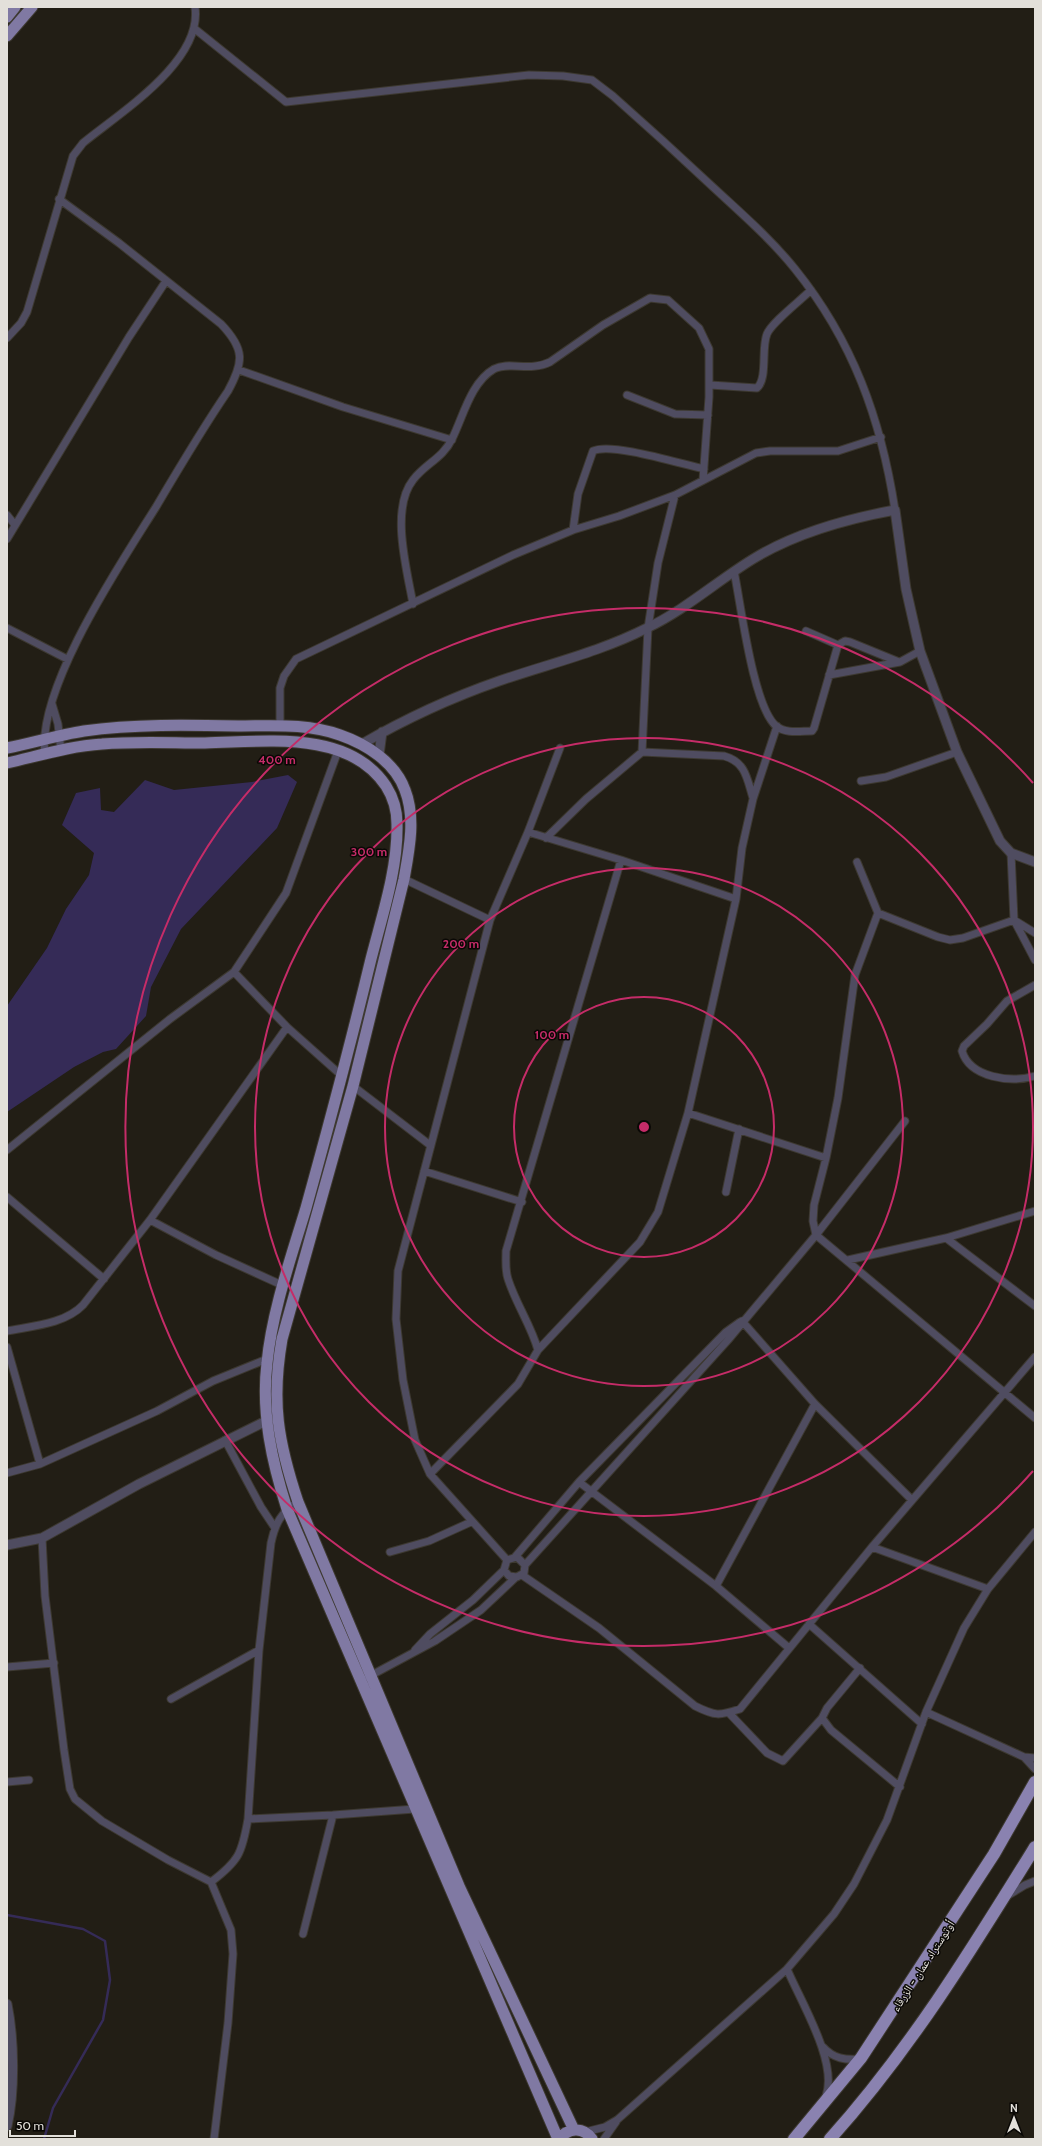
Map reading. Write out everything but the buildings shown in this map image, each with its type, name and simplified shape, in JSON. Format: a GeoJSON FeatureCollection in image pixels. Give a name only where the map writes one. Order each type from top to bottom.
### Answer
{"type":"FeatureCollection","features":[{"type":"Feature","properties":{"kind":"highway","name":"أوتوستراد عمان - الزرقاء"},"geometry":{"type":"LineString","coordinates":[[794,2139],[862,2058],[994,1854],[1035,1782]]}},
{"type":"Feature","properties":{"kind":"highway"},"geometry":{"type":"LineString","coordinates":[[830,2139],[892,2065],[947,1989],[1035,1848]]}},
{"type":"Feature","properties":{"kind":"main road"},"geometry":{"type":"LineString","coordinates":[[7,36],[32,7]]}},
{"type":"Feature","properties":{"kind":"main road"},"geometry":{"type":"LineString","coordinates":[[7,748],[84,731],[148,726],[280,726],[323,730],[362,744],[379,755],[398,776],[405,789],[409,803],[410,844],[404,879],[354,1086],[300,1269],[277,1367],[275,1392],[280,1437],[287,1470],[298,1502],[372,1675],[459,1886],[584,2134]]}},
{"type":"Feature","properties":{"kind":"main road"},"geometry":{"type":"LineString","coordinates":[[7,762],[104,744],[293,741],[338,751],[356,758],[373,771],[386,787],[394,803],[397,820],[397,838],[384,906],[342,1076],[284,1286],[267,1359],[266,1421],[276,1475],[287,1509],[414,1809],[558,2139],[568,2131],[584,2134]]}},
{"type":"Feature","properties":{"kind":"main road"},"geometry":{"type":"LineString","coordinates":[[384,906],[396,913]]}},
{"type":"Feature","properties":{"kind":"street"},"geometry":{"type":"LineString","coordinates":[[7,338],[21,323],[28,312],[68,168],[76,149],[169,71],[188,45],[195,30],[197,18],[196,7]]}},
{"type":"Feature","properties":{"kind":"street"},"geometry":{"type":"LineString","coordinates":[[195,30],[286,102],[529,75],[563,76],[592,80],[613,96],[750,221],[782,254],[811,290],[836,329],[857,370],[872,408],[881,437],[895,510],[906,589],[920,651],[957,752],[994,831],[1000,841],[1011,853],[1035,862]]}},
{"type":"Feature","properties":{"kind":"street"},"geometry":{"type":"LineString","coordinates":[[45,755],[43,740],[52,704],[67,659],[120,564],[228,391],[239,370],[239,350],[230,334],[221,324],[59,199]]}},
{"type":"Feature","properties":{"kind":"street"},"geometry":{"type":"LineString","coordinates":[[7,539],[129,337],[166,281]]}},
{"type":"Feature","properties":{"kind":"street"},"geometry":{"type":"LineString","coordinates":[[710,385],[757,388],[762,377],[765,339],[769,330],[811,290]]}},
{"type":"Feature","properties":{"kind":"street"},"geometry":{"type":"LineString","coordinates":[[413,604],[400,521],[402,510],[412,481],[422,471],[436,461],[447,449],[477,386],[494,369],[503,366],[540,367],[603,325],[650,298],[668,300],[685,313],[705,337],[709,349],[710,385],[703,480]]}},
{"type":"Feature","properties":{"kind":"street"},"geometry":{"type":"LineString","coordinates":[[239,370],[343,407],[452,440]]}},
{"type":"Feature","properties":{"kind":"street"},"geometry":{"type":"LineString","coordinates":[[627,395],[675,414],[708,415]]}},
{"type":"Feature","properties":{"kind":"street"},"geometry":{"type":"LineString","coordinates":[[280,726],[280,688],[284,676],[296,659],[513,555],[573,530],[619,516],[675,495],[756,453],[770,451],[838,451],[881,437]]}},
{"type":"Feature","properties":{"kind":"street"},"geometry":{"type":"LineString","coordinates":[[573,530],[578,494],[593,451],[606,447],[614,448],[704,469]]}},
{"type":"Feature","properties":{"kind":"street"},"geometry":{"type":"LineString","coordinates":[[642,752],[648,628],[663,537],[675,495]]}},
{"type":"Feature","properties":{"kind":"street"},"geometry":{"type":"LineString","coordinates":[[362,744],[382,732],[484,687],[612,644],[648,628],[690,602],[761,554],[825,526],[895,510]]}},
{"type":"Feature","properties":{"kind":"street"},"geometry":{"type":"LineString","coordinates":[[7,515],[15,525]]}},
{"type":"Feature","properties":{"kind":"street"},"geometry":{"type":"LineString","coordinates":[[734,571],[747,644],[760,698],[768,716],[777,726],[787,732],[812,731],[814,728],[838,645],[845,641],[850,642],[900,662]]}},
{"type":"Feature","properties":{"kind":"street"},"geometry":{"type":"LineString","coordinates":[[7,628],[67,659]]}},
{"type":"Feature","properties":{"kind":"street"},"geometry":{"type":"LineString","coordinates":[[806,631],[838,645]]}},
{"type":"Feature","properties":{"kind":"street"},"geometry":{"type":"LineString","coordinates":[[829,675],[900,662],[920,651]]}},
{"type":"Feature","properties":{"kind":"street"},"geometry":{"type":"LineString","coordinates":[[52,704],[58,724],[61,751]]}},
{"type":"Feature","properties":{"kind":"street"},"geometry":{"type":"LineString","coordinates":[[430,1474],[518,1384],[538,1350],[640,1242],[658,1212],[688,1113],[736,899],[742,848],[753,799],[777,726]]}},
{"type":"Feature","properties":{"kind":"street"},"geometry":{"type":"LineString","coordinates":[[379,755],[382,732]]}},
{"type":"Feature","properties":{"kind":"street"},"geometry":{"type":"LineString","coordinates":[[507,1560],[471,1522],[430,1474],[415,1440],[403,1380],[396,1319],[398,1271],[490,920],[528,832],[560,748]]}},
{"type":"Feature","properties":{"kind":"street"},"geometry":{"type":"LineString","coordinates":[[7,1150],[164,1024],[234,972],[286,893],[338,751]]}},
{"type":"Feature","properties":{"kind":"street"},"geometry":{"type":"LineString","coordinates":[[546,838],[586,799],[642,752],[724,756],[735,759],[743,768],[753,799]]}},
{"type":"Feature","properties":{"kind":"street"},"geometry":{"type":"LineString","coordinates":[[861,781],[886,776],[957,752]]}},
{"type":"Feature","properties":{"kind":"street"},"geometry":{"type":"LineString","coordinates":[[528,832],[621,860],[736,899]]}},
{"type":"Feature","properties":{"kind":"street"},"geometry":{"type":"LineString","coordinates":[[1011,853],[1014,920],[1035,960]]}},
{"type":"Feature","properties":{"kind":"street"},"geometry":{"type":"LineString","coordinates":[[538,1350],[533,1332],[508,1279],[506,1268],[506,1251],[522,1202],[621,860]]}},
{"type":"Feature","properties":{"kind":"street"},"geometry":{"type":"LineString","coordinates":[[857,862],[878,913],[855,975],[845,1060],[826,1158],[814,1205],[813,1220],[816,1235],[848,1260],[1035,1418]]}},
{"type":"Feature","properties":{"kind":"street"},"geometry":{"type":"LineString","coordinates":[[404,879],[490,920]]}},
{"type":"Feature","properties":{"kind":"street"},"geometry":{"type":"LineString","coordinates":[[878,913],[938,937],[950,940],[963,938],[1014,920]]}},
{"type":"Feature","properties":{"kind":"street"},"geometry":{"type":"LineString","coordinates":[[1014,920],[1035,933]]}},
{"type":"Feature","properties":{"kind":"street"},"geometry":{"type":"LineString","coordinates":[[234,972],[287,1027],[342,1076]]}},
{"type":"Feature","properties":{"kind":"street"},"geometry":{"type":"LineString","coordinates":[[1035,985],[1007,1001],[962,1050],[967,1060],[984,1073],[998,1078],[1014,1080],[1035,1076]]}},
{"type":"Feature","properties":{"kind":"street"},"geometry":{"type":"LineString","coordinates":[[7,1331],[60,1320],[77,1311],[150,1220],[287,1027]]}},
{"type":"Feature","properties":{"kind":"street"},"geometry":{"type":"LineString","coordinates":[[354,1086],[430,1145]]}},
{"type":"Feature","properties":{"kind":"street"},"geometry":{"type":"LineString","coordinates":[[688,1113],[826,1158]]}},
{"type":"Feature","properties":{"kind":"street"},"geometry":{"type":"LineString","coordinates":[[522,1575],[525,1565],[590,1491],[728,1340],[742,1321],[816,1235],[905,1121]]}},
{"type":"Feature","properties":{"kind":"street"},"geometry":{"type":"LineString","coordinates":[[726,1192],[739,1130]]}},
{"type":"Feature","properties":{"kind":"street"},"geometry":{"type":"LineString","coordinates":[[424,1171],[522,1202]]}},
{"type":"Feature","properties":{"kind":"street"},"geometry":{"type":"LineString","coordinates":[[7,1197],[104,1279]]}},
{"type":"Feature","properties":{"kind":"street"},"geometry":{"type":"LineString","coordinates":[[848,1260],[946,1238],[1035,1212]]}},
{"type":"Feature","properties":{"kind":"street"},"geometry":{"type":"LineString","coordinates":[[150,1220],[216,1255],[284,1286]]}},
{"type":"Feature","properties":{"kind":"street"},"geometry":{"type":"LineString","coordinates":[[946,1238],[1035,1306]]}},
{"type":"Feature","properties":{"kind":"street"},"geometry":{"type":"LineString","coordinates":[[742,1321],[815,1404],[912,1500]]}},
{"type":"Feature","properties":{"kind":"street"},"geometry":{"type":"LineString","coordinates":[[507,1560],[514,1557],[579,1482],[726,1332],[742,1321]]}},
{"type":"Feature","properties":{"kind":"street"},"geometry":{"type":"LineString","coordinates":[[7,1347],[40,1464]]}},
{"type":"Feature","properties":{"kind":"street"},"geometry":{"type":"LineString","coordinates":[[522,1575],[599,1628],[695,1706],[715,1714],[722,1715],[729,1713],[740,1708],[872,1547],[1006,1393],[1035,1357]]}},
{"type":"Feature","properties":{"kind":"street"},"geometry":{"type":"LineString","coordinates":[[7,1473],[40,1464],[157,1410],[213,1382],[267,1359]]}},
{"type":"Feature","properties":{"kind":"street"},"geometry":{"type":"LineString","coordinates":[[716,1586],[815,1404]]}},
{"type":"Feature","properties":{"kind":"street"},"geometry":{"type":"LineString","coordinates":[[7,1545],[42,1538],[138,1484],[266,1421]]}},
{"type":"Feature","properties":{"kind":"street"},"geometry":{"type":"LineString","coordinates":[[225,1440],[261,1507],[275,1528]]}},
{"type":"Feature","properties":{"kind":"street"},"geometry":{"type":"LineString","coordinates":[[579,1482],[716,1586],[789,1648]]}},
{"type":"Feature","properties":{"kind":"street"},"geometry":{"type":"LineString","coordinates":[[211,1882],[232,1865],[239,1855],[244,1840],[248,1819],[259,1650],[271,1543],[281,1514],[298,1502]]}},
{"type":"Feature","properties":{"kind":"street"},"geometry":{"type":"LineString","coordinates":[[390,1552],[429,1541],[471,1522]]}},
{"type":"Feature","properties":{"kind":"street"},"geometry":{"type":"LineString","coordinates":[[584,2134],[605,2127],[617,2120],[787,1969],[811,1943],[854,1884],[887,1820],[926,1712],[964,1628],[988,1589],[1035,1532]]}},
{"type":"Feature","properties":{"kind":"street"},"geometry":{"type":"LineString","coordinates":[[42,1538],[45,1596],[67,1774],[75,1799],[102,1821],[161,1856],[211,1882],[231,1930],[233,1954],[228,2023],[214,2139]]}},
{"type":"Feature","properties":{"kind":"street"},"geometry":{"type":"LineString","coordinates":[[872,1547],[988,1589]]}},
{"type":"Feature","properties":{"kind":"street"},"geometry":{"type":"LineString","coordinates":[[514,1557],[522,1560],[525,1565]]}},
{"type":"Feature","properties":{"kind":"street"},"geometry":{"type":"LineString","coordinates":[[415,1650],[430,1634],[473,1600],[504,1570],[507,1560]]}},
{"type":"Feature","properties":{"kind":"street"},"geometry":{"type":"LineString","coordinates":[[504,1570],[509,1576],[514,1578]]}},
{"type":"Feature","properties":{"kind":"street"},"geometry":{"type":"LineString","coordinates":[[361,1681],[415,1650],[435,1641],[481,1610],[514,1578],[522,1575]]}},
{"type":"Feature","properties":{"kind":"street"},"geometry":{"type":"LineString","coordinates":[[809,1624],[922,1724]]}},
{"type":"Feature","properties":{"kind":"street"},"geometry":{"type":"LineString","coordinates":[[172,1699],[259,1650]]}},
{"type":"Feature","properties":{"kind":"street"},"geometry":{"type":"LineString","coordinates":[[7,1667],[54,1662]]}},
{"type":"Feature","properties":{"kind":"street"},"geometry":{"type":"LineString","coordinates":[[729,1713],[766,1752],[783,1761],[822,1718],[827,1708],[860,1668]]}},
{"type":"Feature","properties":{"kind":"street"},"geometry":{"type":"LineString","coordinates":[[926,1712],[1024,1757],[1035,1758]]}},
{"type":"Feature","properties":{"kind":"street"},"geometry":{"type":"LineString","coordinates":[[822,1718],[831,1730],[900,1787]]}},
{"type":"Feature","properties":{"kind":"street"},"geometry":{"type":"LineString","coordinates":[[1024,1757],[1035,1769]]}},
{"type":"Feature","properties":{"kind":"street"},"geometry":{"type":"LineString","coordinates":[[7,1782],[29,1780]]}},
{"type":"Feature","properties":{"kind":"street"},"geometry":{"type":"LineString","coordinates":[[248,1819],[414,1809]]}},
{"type":"Feature","properties":{"kind":"street"},"geometry":{"type":"LineString","coordinates":[[303,1934],[333,1815]]}},
{"type":"Feature","properties":{"kind":"street"},"geometry":{"type":"LineString","coordinates":[[1004,1898],[1020,1887],[1035,1881]]}},
{"type":"Feature","properties":{"kind":"street"},"geometry":{"type":"LineString","coordinates":[[787,1969],[827,2061],[829,2081],[822,2107]]}},
{"type":"Feature","properties":{"kind":"street"},"geometry":{"type":"LineString","coordinates":[[7,2004],[12,2043],[9,2064],[7,2126]]}},
{"type":"Feature","properties":{"kind":"street"},"geometry":{"type":"LineString","coordinates":[[821,2046],[836,2057],[844,2060],[862,2058]]}},
{"type":"Feature","properties":{"kind":"street"},"geometry":{"type":"LineString","coordinates":[[604,2139],[617,2120]]}},
{"type":"Feature","properties":{"kind":"shaded area"},"geometry":{"type":"Polygon","coordinates":[[[288,775],[297,782],[277,828],[181,929],[151,987],[146,1016],[116,1049],[103,1052],[74,1067],[7,1112],[7,1006],[47,948],[66,909],[89,875],[94,853],[62,825],[76,793],[100,788],[101,810],[114,812],[145,780],[174,790],[252,782],[288,775]]]}},
{"type":"Feature","properties":{"kind":"waterway"},"geometry":{"type":"LineString","coordinates":[[7,1915],[83,1929],[105,1941],[110,1980],[103,2020],[53,2108],[44,2139]]}}]}
